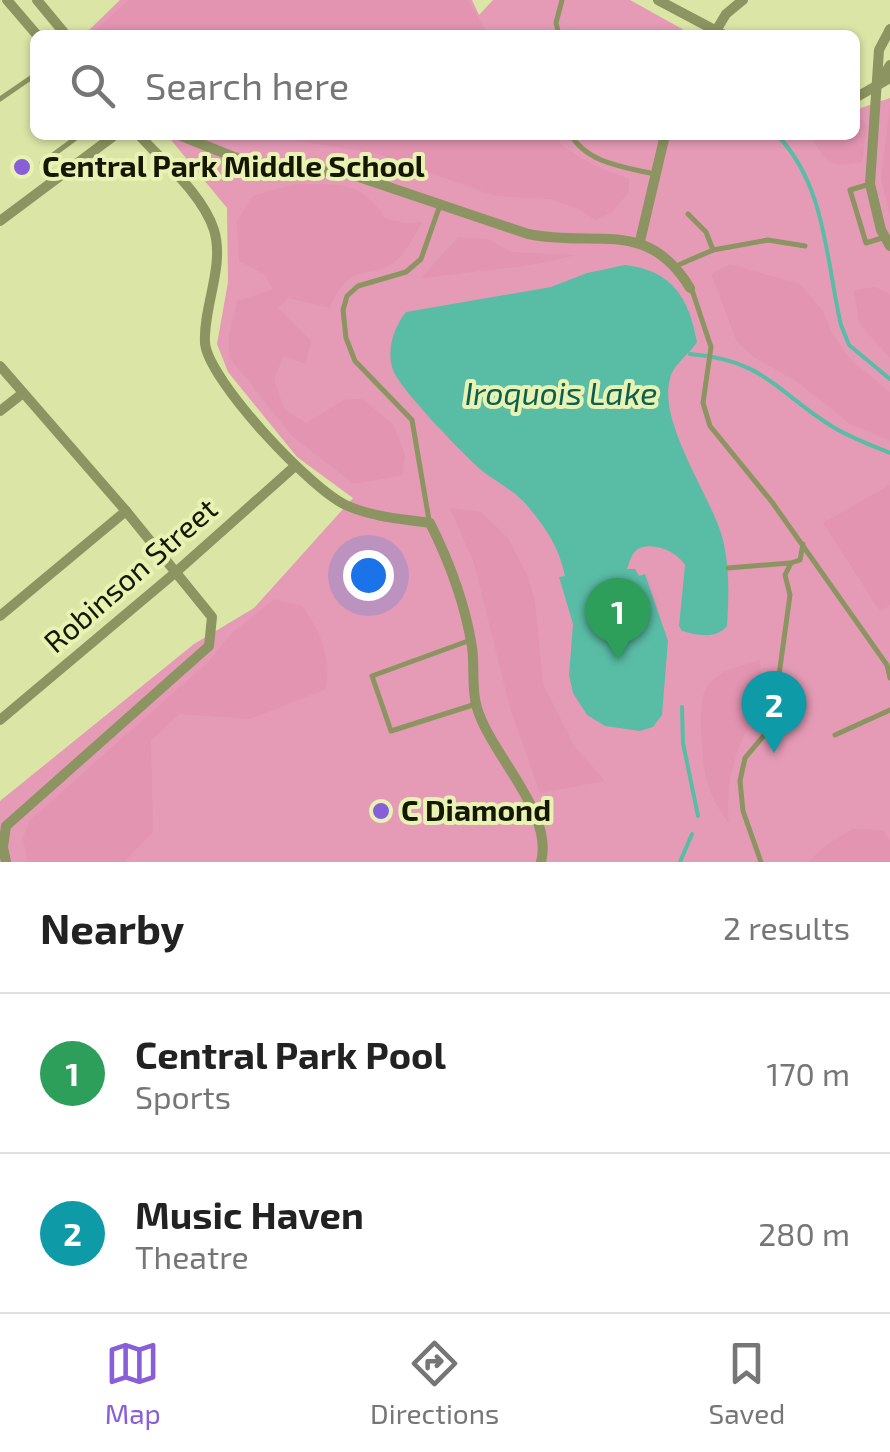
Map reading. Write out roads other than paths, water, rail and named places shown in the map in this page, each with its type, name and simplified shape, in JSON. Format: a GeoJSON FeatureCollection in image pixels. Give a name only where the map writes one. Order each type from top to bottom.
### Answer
{"type":"FeatureCollection","features":[{"type":"Feature","properties":{"kind":"street"},"geometry":{"type":"LineString","coordinates":[[7,0],[33,30]]}},
{"type":"Feature","properties":{"kind":"street"},"geometry":{"type":"LineString","coordinates":[[37,0],[62,30]]}},
{"type":"Feature","properties":{"kind":"street"},"geometry":{"type":"LineString","coordinates":[[658,0],[713,30]]}},
{"type":"Feature","properties":{"kind":"street"},"geometry":{"type":"LineString","coordinates":[[719,30],[728,0]]}},
{"type":"Feature","properties":{"kind":"street"},"geometry":{"type":"LineString","coordinates":[[726,14],[742,0]]}},
{"type":"Feature","properties":{"kind":"street"},"geometry":{"type":"LineString","coordinates":[[888,241],[870,184],[879,50],[890,29]]}},
{"type":"Feature","properties":{"kind":"street"},"geometry":{"type":"LineString","coordinates":[[876,87],[890,65]]}},
{"type":"Feature","properties":{"kind":"street"},"geometry":{"type":"LineString","coordinates":[[860,95],[890,78]]}},
{"type":"Feature","properties":{"kind":"street"},"geometry":{"type":"LineString","coordinates":[[0,221],[108,140]]}},
{"type":"Feature","properties":{"kind":"street"},"geometry":{"type":"LineString","coordinates":[[144,140],[206,209],[215,234],[216,258],[205,339],[207,356],[294,467],[326,494],[348,506],[430,523],[449,560],[471,640],[476,704],[536,816],[544,851],[542,862]]}},
{"type":"Feature","properties":{"kind":"street"},"geometry":{"type":"LineString","coordinates":[[192,140],[244,161],[353,175],[556,240],[640,241],[676,266],[690,288]]}},
{"type":"Feature","properties":{"kind":"street"},"geometry":{"type":"LineString","coordinates":[[640,241],[664,140]]}},
{"type":"Feature","properties":{"kind":"street"},"geometry":{"type":"LineString","coordinates":[[0,366],[126,511],[212,618],[208,646],[6,826],[6,862]]}},
{"type":"Feature","properties":{"kind":"street"},"geometry":{"type":"LineString","coordinates":[[0,411],[22,392]]}},
{"type":"Feature","properties":{"kind":"street","name":"Robinson Street"},"geometry":{"type":"LineString","coordinates":[[0,720],[294,467]]}},
{"type":"Feature","properties":{"kind":"street"},"geometry":{"type":"LineString","coordinates":[[0,616],[126,511]]}},
{"type":"Feature","properties":{"kind":"lane"},"geometry":{"type":"LineString","coordinates":[[557,30],[562,0]]}},
{"type":"Feature","properties":{"kind":"lane"},"geometry":{"type":"LineString","coordinates":[[0,99],[30,79]]}},
{"type":"Feature","properties":{"kind":"lane"},"geometry":{"type":"LineString","coordinates":[[59,177],[42,163],[73,140]]}},
{"type":"Feature","properties":{"kind":"lane"},"geometry":{"type":"LineString","coordinates":[[573,140],[591,156],[654,174]]}},
{"type":"Feature","properties":{"kind":"lane"},"geometry":{"type":"LineString","coordinates":[[870,184],[850,190],[866,243],[888,241]]}},
{"type":"Feature","properties":{"kind":"lane"},"geometry":{"type":"LineString","coordinates":[[430,523],[412,420],[355,361],[346,338],[343,310],[347,296],[358,286],[406,272],[421,260],[440,206]]}},
{"type":"Feature","properties":{"kind":"lane"},"geometry":{"type":"LineString","coordinates":[[688,214],[706,232],[713,250]]}},
{"type":"Feature","properties":{"kind":"lane"},"geometry":{"type":"LineString","coordinates":[[676,266],[713,250],[768,240],[806,246]]}},
{"type":"Feature","properties":{"kind":"lane"},"geometry":{"type":"LineString","coordinates":[[690,288],[702,315],[710,356],[703,404],[710,426],[802,544],[886,665],[890,678]]}},
{"type":"Feature","properties":{"kind":"lane"},"geometry":{"type":"LineString","coordinates":[[728,568],[791,563],[800,560],[802,544]]}},
{"type":"Feature","properties":{"kind":"lane"},"geometry":{"type":"LineString","coordinates":[[762,862],[743,810],[740,780],[745,758],[772,726],[790,595],[785,575],[791,563]]}},
{"type":"Feature","properties":{"kind":"lane"},"geometry":{"type":"LineString","coordinates":[[471,640],[372,676],[391,730],[476,704]]}},
{"type":"Feature","properties":{"kind":"lane"},"geometry":{"type":"LineString","coordinates":[[836,734],[890,710]]}},
{"type":"Feature","properties":{"kind":"water","name":"Iroquois Lake"},"geometry":{"type":"Polygon","coordinates":[[[625,265],[666,280],[689,312],[697,342],[672,374],[668,396],[677,435],[721,533],[728,579],[727,626],[711,635],[688,633],[679,626],[685,565],[659,547],[646,546],[633,555],[627,569],[635,569],[639,576],[645,574],[668,641],[662,715],[653,727],[640,731],[605,726],[587,715],[573,693],[569,675],[573,624],[559,577],[565,576],[550,536],[524,502],[480,469],[419,405],[398,379],[390,355],[395,332],[406,312],[551,287],[587,273],[625,265]]]}},
{"type":"Feature","properties":{"kind":"waterway"},"geometry":{"type":"LineString","coordinates":[[781,140],[806,177],[815,200],[841,325],[849,345],[890,379]]}},
{"type":"Feature","properties":{"kind":"waterway"},"geometry":{"type":"LineString","coordinates":[[690,354],[715,357],[753,370],[833,427],[890,453]]}},
{"type":"Feature","properties":{"kind":"waterway"},"geometry":{"type":"LineString","coordinates":[[682,707],[683,743],[698,816]]}},
{"type":"Feature","properties":{"kind":"waterway"},"geometry":{"type":"LineString","coordinates":[[680,862],[692,834]]}},
{"type":"Feature","properties":{"kind":"place","name":"Central Park Middle School"},"geometry":{"type":"Point","coordinates":[22,167]}},
{"type":"Feature","properties":{"kind":"place","name":"Central Park Pool"},"geometry":{"type":"Point","coordinates":[618,660]}},
{"type":"Feature","properties":{"kind":"place","name":"Music Haven"},"geometry":{"type":"Point","coordinates":[774,753]}},
{"type":"Feature","properties":{"kind":"place","name":"C Diamond"},"geometry":{"type":"Point","coordinates":[381,811]}}]}
